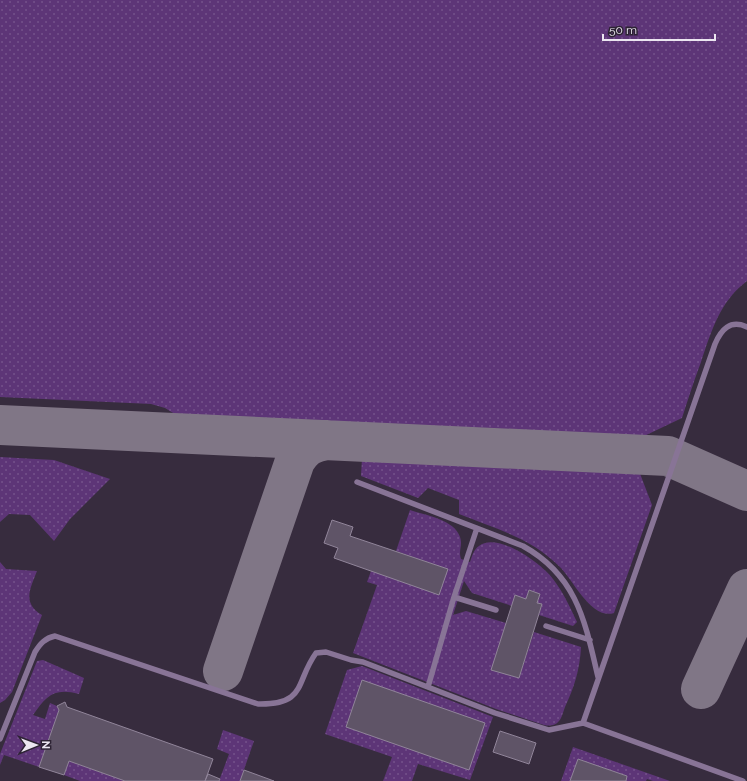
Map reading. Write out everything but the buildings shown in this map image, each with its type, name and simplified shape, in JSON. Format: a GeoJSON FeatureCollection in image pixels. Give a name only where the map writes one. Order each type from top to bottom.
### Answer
{"type":"FeatureCollection","features":[{"type":"Feature","properties":{"kind":"lane"},"geometry":{"type":"LineString","coordinates":[[583,723],[715,344],[722,331],[726,328],[739,324],[747,327]]}},
{"type":"Feature","properties":{"kind":"lane"},"geometry":{"type":"LineString","coordinates":[[357,482],[523,546],[543,558],[564,580],[581,611],[590,640],[598,678]]}},
{"type":"Feature","properties":{"kind":"lane"},"geometry":{"type":"LineString","coordinates":[[428,686],[454,596],[477,528]]}},
{"type":"Feature","properties":{"kind":"lane"},"geometry":{"type":"LineString","coordinates":[[454,596],[496,610]]}},
{"type":"Feature","properties":{"kind":"lane"},"geometry":{"type":"LineString","coordinates":[[546,626],[590,640]]}},
{"type":"Feature","properties":{"kind":"lane"},"geometry":{"type":"LineString","coordinates":[[0,739],[2,727],[35,652],[44,640],[48,637],[55,636],[258,704],[275,704],[294,695],[302,683],[310,661],[316,653],[326,652],[351,660],[363,662],[495,713],[549,730],[583,723],[744,781]]}},
{"type":"Feature","properties":{"kind":"shaded area"},"geometry":{"type":"Polygon","coordinates":[[[0,0],[747,0],[747,281],[730,298],[713,328],[682,418],[640,438],[178,416],[165,408],[151,404],[0,397],[0,0]]]}},
{"type":"Feature","properties":{"kind":"shaded area"},"geometry":{"type":"Polygon","coordinates":[[[0,457],[54,460],[110,479],[70,519],[54,541],[30,515],[9,514],[0,522],[0,457]]]}},
{"type":"Feature","properties":{"kind":"shaded area"},"geometry":{"type":"Polygon","coordinates":[[[362,458],[639,471],[652,505],[614,613],[606,614],[591,606],[561,568],[538,549],[513,535],[459,514],[459,500],[428,488],[418,498],[361,476],[362,458]]]}},
{"type":"Feature","properties":{"kind":"shaded area"},"geometry":{"type":"Polygon","coordinates":[[[410,510],[439,519],[452,526],[460,537],[461,559],[470,562],[477,547],[487,542],[497,543],[519,551],[539,565],[557,584],[577,622],[573,626],[539,615],[542,605],[537,603],[540,594],[529,590],[526,599],[512,606],[472,593],[464,581],[453,615],[466,611],[506,623],[492,670],[519,678],[534,632],[581,647],[578,671],[574,685],[561,718],[556,724],[544,725],[496,709],[353,653],[377,585],[367,582],[371,571],[447,569],[396,551],[410,510]]]}},
{"type":"Feature","properties":{"kind":"shaded area"},"geometry":{"type":"Polygon","coordinates":[[[0,562],[6,569],[37,571],[29,595],[32,606],[42,615],[12,692],[0,703],[0,562]]]}},
{"type":"Feature","properties":{"kind":"shaded area"},"geometry":{"type":"Polygon","coordinates":[[[43,660],[84,678],[79,694],[63,692],[52,695],[42,703],[33,715],[45,719],[50,703],[57,706],[59,710],[39,767],[4,755],[0,765],[0,754],[37,661],[43,660]]]}},
{"type":"Feature","properties":{"kind":"shaded area"},"geometry":{"type":"Polygon","coordinates":[[[362,666],[493,717],[470,780],[418,764],[412,781],[383,781],[392,757],[325,734],[347,670],[362,666]]]}},
{"type":"Feature","properties":{"kind":"shaded area"},"geometry":{"type":"Polygon","coordinates":[[[223,730],[254,741],[240,781],[219,781],[229,754],[217,749],[223,730]]]}},
{"type":"Feature","properties":{"kind":"shaded area"},"geometry":{"type":"Polygon","coordinates":[[[573,747],[670,781],[653,781],[647,779],[646,781],[626,781],[627,776],[578,759],[570,781],[561,781],[573,747]]]}},
{"type":"Feature","properties":{"kind":"shaded area"},"geometry":{"type":"Polygon","coordinates":[[[69,761],[125,781],[80,781],[64,775],[69,761]]]}},
{"type":"Feature","properties":{"kind":"taxiway"},"geometry":{"type":"LineString","coordinates":[[0,425],[668,456],[747,491]]}},
{"type":"Feature","properties":{"kind":"taxiway"},"geometry":{"type":"LineString","coordinates":[[223,671],[295,461],[301,452],[308,446],[327,440]]}},
{"type":"Feature","properties":{"kind":"taxiway"},"geometry":{"type":"LineString","coordinates":[[701,689],[747,589]]}}]}
